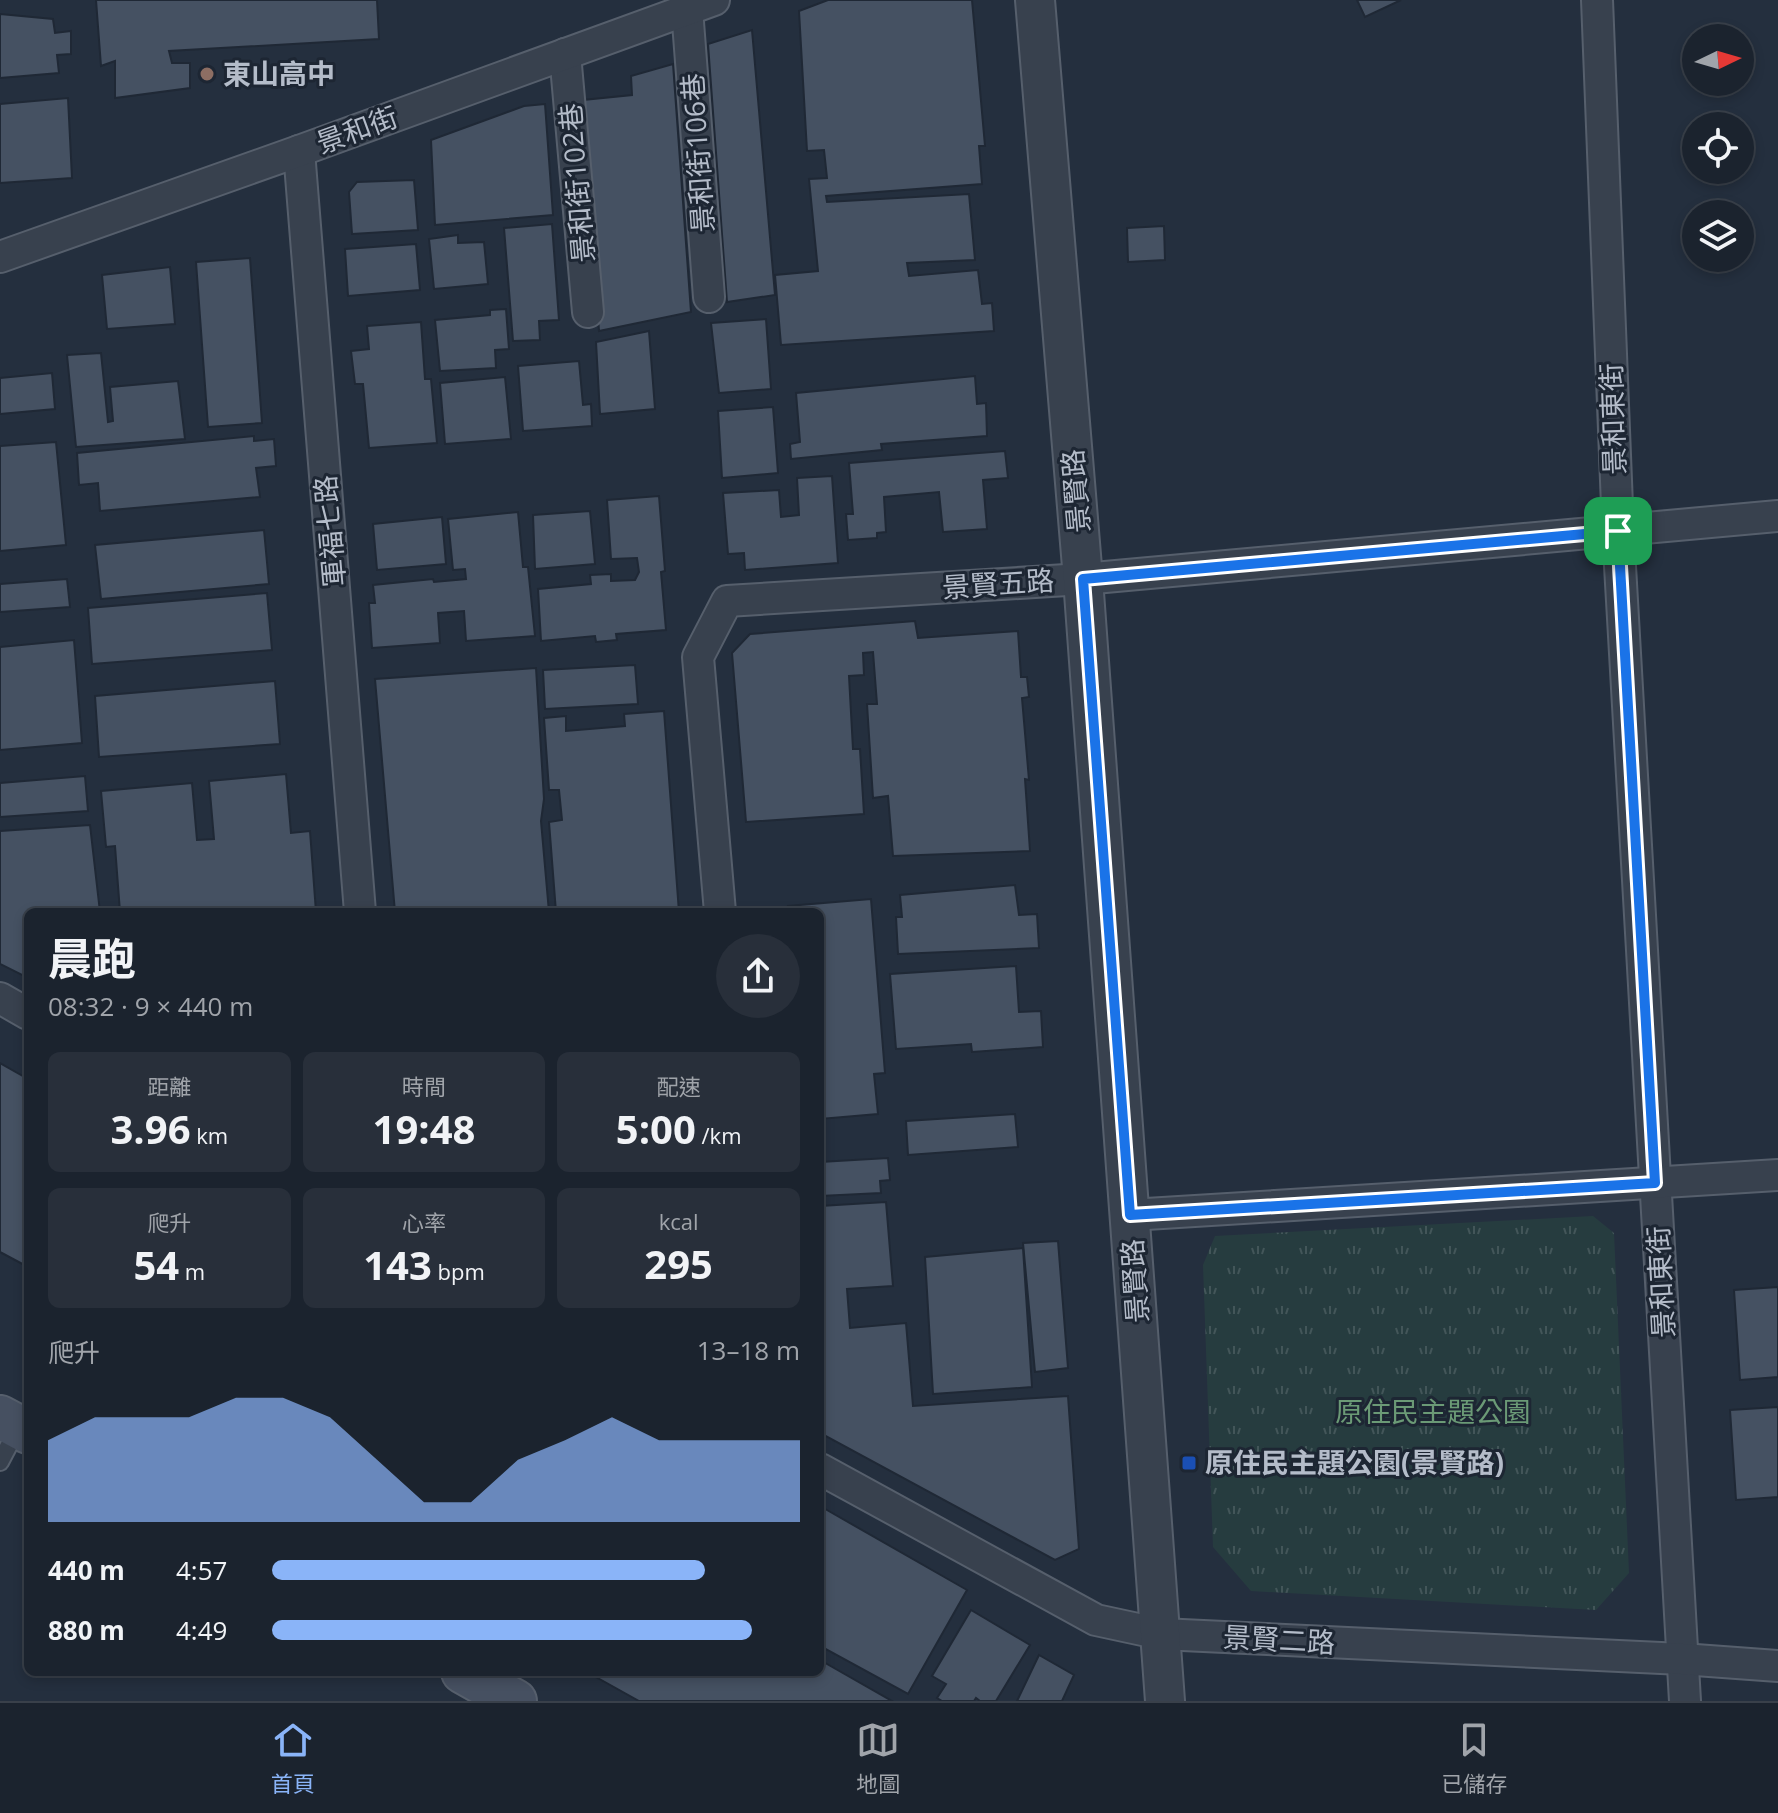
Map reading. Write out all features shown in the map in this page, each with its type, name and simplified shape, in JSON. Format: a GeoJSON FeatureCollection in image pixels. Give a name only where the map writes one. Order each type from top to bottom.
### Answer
{"type":"FeatureCollection","features":[{"type":"Feature","properties":{"kind":"main road"},"geometry":{"type":"LineString","coordinates":[[470,1676],[515,1701]]}},
{"type":"Feature","properties":{"kind":"street","name":"景賢路"},"geometry":{"type":"LineString","coordinates":[[1035,0],[1083,579],[1165,1701]]}},
{"type":"Feature","properties":{"kind":"street","name":"景和東街"},"geometry":{"type":"LineString","coordinates":[[1597,0],[1618,531],[1685,1701]]}},
{"type":"Feature","properties":{"kind":"street","name":"景和街"},"geometry":{"type":"LineString","coordinates":[[0,257],[700,5]]}},
{"type":"Feature","properties":{"kind":"street","name":"景和街106巷"},"geometry":{"type":"LineString","coordinates":[[700,5],[709,297]]}},
{"type":"Feature","properties":{"kind":"street","name":"景和街102巷"},"geometry":{"type":"LineString","coordinates":[[565,54],[588,312]]}},
{"type":"Feature","properties":{"kind":"street","name":"軍福七路"},"geometry":{"type":"LineString","coordinates":[[299,151],[360,908]]}},
{"type":"Feature","properties":{"kind":"street","name":"景賢五路"},"geometry":{"type":"LineString","coordinates":[[720,908],[698,657],[727,601],[1083,579],[1778,516]]}},
{"type":"Feature","properties":{"kind":"street"},"geometry":{"type":"LineString","coordinates":[[0,998],[24,1012]]}},
{"type":"Feature","properties":{"kind":"street"},"geometry":{"type":"LineString","coordinates":[[1130,1215],[1778,1175]]}},
{"type":"Feature","properties":{"kind":"street","name":"景賢二路"},"geometry":{"type":"LineString","coordinates":[[824,1471],[1096,1620],[1161,1634],[1778,1666]]}},
{"type":"Feature","properties":{"kind":"green space","name":"原住民主題公園"},"geometry":{"type":"Polygon","coordinates":[[[1593,1216],[1614,1233],[1629,1573],[1596,1610],[1251,1591],[1213,1547],[1203,1265],[1215,1236],[1593,1216]]]}},
{"type":"Feature","properties":{"kind":"building"},"geometry":{"type":"Polygon","coordinates":[[[96,0],[377,0],[379,39],[169,51],[172,63],[190,63],[190,88],[115,98],[115,61],[101,66],[96,0]]]}},
{"type":"Feature","properties":{"kind":"building"},"geometry":{"type":"Polygon","coordinates":[[[828,0],[972,0],[985,146],[979,146],[982,184],[826,196],[827,202],[969,194],[975,260],[907,263],[909,276],[978,270],[982,304],[992,303],[994,331],[781,345],[775,275],[818,271],[809,179],[827,178],[824,150],[807,151],[799,11],[828,0]]]}},
{"type":"Feature","properties":{"kind":"building"},"geometry":{"type":"Polygon","coordinates":[[[1357,0],[1401,0],[1365,17],[1357,0]]]}},
{"type":"Feature","properties":{"kind":"building"},"geometry":{"type":"Polygon","coordinates":[[[0,14],[53,19],[55,33],[71,31],[71,54],[57,55],[59,73],[0,78],[0,14]]]}},
{"type":"Feature","properties":{"kind":"building"},"geometry":{"type":"Polygon","coordinates":[[[752,30],[775,295],[727,302],[708,44],[752,30]]]}},
{"type":"Feature","properties":{"kind":"building"},"geometry":{"type":"Polygon","coordinates":[[[673,64],[691,312],[599,331],[583,100],[632,95],[631,76],[673,64]]]}},
{"type":"Feature","properties":{"kind":"building"},"geometry":{"type":"Polygon","coordinates":[[[68,98],[72,178],[0,183],[0,104],[68,98]]]}},
{"type":"Feature","properties":{"kind":"building"},"geometry":{"type":"Polygon","coordinates":[[[545,104],[553,215],[435,225],[431,140],[524,106],[545,104]]]}},
{"type":"Feature","properties":{"kind":"building"},"geometry":{"type":"Polygon","coordinates":[[[414,180],[418,230],[352,234],[349,192],[357,182],[414,180]]]}},
{"type":"Feature","properties":{"kind":"building"},"geometry":{"type":"Polygon","coordinates":[[[552,224],[559,320],[539,321],[540,340],[513,341],[504,228],[552,224]]]}},
{"type":"Feature","properties":{"kind":"building"},"geometry":{"type":"Polygon","coordinates":[[[1164,226],[1165,260],[1128,262],[1127,228],[1164,226]]]}},
{"type":"Feature","properties":{"kind":"building"},"geometry":{"type":"Polygon","coordinates":[[[458,235],[458,243],[484,242],[488,284],[434,289],[429,239],[458,235]]]}},
{"type":"Feature","properties":{"kind":"building"},"geometry":{"type":"Polygon","coordinates":[[[416,244],[420,290],[348,296],[345,249],[416,244]]]}},
{"type":"Feature","properties":{"kind":"building"},"geometry":{"type":"Polygon","coordinates":[[[250,258],[262,423],[208,427],[196,262],[250,258]]]}},
{"type":"Feature","properties":{"kind":"building"},"geometry":{"type":"Polygon","coordinates":[[[170,267],[175,324],[107,329],[102,275],[170,267]]]}},
{"type":"Feature","properties":{"kind":"building"},"geometry":{"type":"Polygon","coordinates":[[[506,309],[509,349],[495,350],[496,368],[440,371],[435,320],[490,315],[490,310],[506,309]]]}},
{"type":"Feature","properties":{"kind":"building"},"geometry":{"type":"Polygon","coordinates":[[[766,319],[771,389],[719,393],[711,323],[766,319]]]}},
{"type":"Feature","properties":{"kind":"building"},"geometry":{"type":"Polygon","coordinates":[[[421,322],[425,379],[431,379],[437,443],[369,448],[363,384],[355,384],[351,351],[369,349],[367,326],[421,322]]]}},
{"type":"Feature","properties":{"kind":"building"},"geometry":{"type":"Polygon","coordinates":[[[649,331],[655,409],[600,414],[596,342],[649,331]]]}},
{"type":"Feature","properties":{"kind":"building"},"geometry":{"type":"Polygon","coordinates":[[[101,353],[108,422],[113,421],[110,387],[178,381],[185,439],[76,447],[67,355],[101,353]]]}},
{"type":"Feature","properties":{"kind":"building"},"geometry":{"type":"Polygon","coordinates":[[[579,361],[583,405],[591,404],[592,426],[523,431],[518,366],[579,361]]]}},
{"type":"Feature","properties":{"kind":"building"},"geometry":{"type":"Polygon","coordinates":[[[52,373],[55,409],[0,414],[0,378],[52,373]]]}},
{"type":"Feature","properties":{"kind":"building"},"geometry":{"type":"Polygon","coordinates":[[[975,376],[977,404],[986,403],[987,436],[881,444],[882,450],[791,459],[790,444],[800,442],[796,393],[975,376]]]}},
{"type":"Feature","properties":{"kind":"building"},"geometry":{"type":"Polygon","coordinates":[[[505,377],[511,439],[445,444],[440,383],[505,377]]]}},
{"type":"Feature","properties":{"kind":"building"},"geometry":{"type":"Polygon","coordinates":[[[773,407],[778,473],[722,478],[718,411],[773,407]]]}},
{"type":"Feature","properties":{"kind":"building"},"geometry":{"type":"Polygon","coordinates":[[[254,436],[254,441],[274,439],[276,466],[256,468],[260,497],[100,511],[98,483],[79,485],[77,453],[254,436]]]}},
{"type":"Feature","properties":{"kind":"building"},"geometry":{"type":"Polygon","coordinates":[[[56,442],[66,545],[0,551],[0,446],[56,442]]]}},
{"type":"Feature","properties":{"kind":"building"},"geometry":{"type":"Polygon","coordinates":[[[1005,451],[1008,478],[983,480],[987,529],[943,532],[939,492],[884,497],[886,532],[877,533],[877,538],[848,540],[846,514],[853,514],[849,463],[1005,451]]]}},
{"type":"Feature","properties":{"kind":"building"},"geometry":{"type":"Polygon","coordinates":[[[832,476],[838,563],[745,570],[744,553],[728,554],[723,493],[779,490],[781,517],[799,515],[797,478],[832,476]]]}},
{"type":"Feature","properties":{"kind":"building"},"geometry":{"type":"Polygon","coordinates":[[[659,496],[666,630],[616,634],[617,640],[596,642],[595,636],[541,641],[538,589],[591,584],[590,575],[611,574],[611,581],[635,580],[639,572],[637,558],[611,559],[607,500],[659,496]]]}},
{"type":"Feature","properties":{"kind":"building"},"geometry":{"type":"Polygon","coordinates":[[[590,511],[595,564],[535,569],[533,515],[590,511]]]}},
{"type":"Feature","properties":{"kind":"building"},"geometry":{"type":"Polygon","coordinates":[[[518,512],[523,567],[528,567],[535,636],[466,641],[464,611],[438,613],[440,643],[372,648],[369,603],[375,603],[373,585],[466,579],[465,569],[453,570],[448,519],[518,512]]]}},
{"type":"Feature","properties":{"kind":"building"},"geometry":{"type":"Polygon","coordinates":[[[442,517],[446,564],[377,570],[373,524],[442,517]]]}},
{"type":"Feature","properties":{"kind":"building"},"geometry":{"type":"Polygon","coordinates":[[[264,530],[269,584],[101,599],[95,545],[264,530]]]}},
{"type":"Feature","properties":{"kind":"building"},"geometry":{"type":"Polygon","coordinates":[[[67,579],[70,607],[0,612],[0,584],[67,579]]]}},
{"type":"Feature","properties":{"kind":"building"},"geometry":{"type":"Polygon","coordinates":[[[267,593],[272,650],[92,664],[88,608],[267,593]]]}},
{"type":"Feature","properties":{"kind":"building"},"geometry":{"type":"Polygon","coordinates":[[[915,621],[918,638],[1018,631],[1021,677],[1027,677],[1029,697],[1022,698],[1029,780],[1025,779],[1030,851],[893,856],[888,796],[873,798],[867,704],[877,704],[873,652],[863,653],[864,675],[849,676],[853,749],[860,749],[864,814],[746,822],[732,653],[750,634],[915,621]]]}},
{"type":"Feature","properties":{"kind":"building"},"geometry":{"type":"Polygon","coordinates":[[[74,640],[82,743],[0,750],[0,647],[74,640]]]}},
{"type":"Feature","properties":{"kind":"building"},"geometry":{"type":"Polygon","coordinates":[[[635,665],[638,704],[545,709],[543,670],[635,665]]]}},
{"type":"Feature","properties":{"kind":"building"},"geometry":{"type":"Polygon","coordinates":[[[536,668],[544,799],[541,821],[549,908],[395,908],[375,679],[536,668]]]}},
{"type":"Feature","properties":{"kind":"building"},"geometry":{"type":"Polygon","coordinates":[[[275,681],[280,744],[99,757],[95,696],[275,681]]]}},
{"type":"Feature","properties":{"kind":"building"},"geometry":{"type":"Polygon","coordinates":[[[664,711],[679,908],[556,908],[549,822],[562,820],[559,790],[549,790],[544,718],[566,716],[566,731],[625,726],[624,714],[664,711]]]}},
{"type":"Feature","properties":{"kind":"building"},"geometry":{"type":"Polygon","coordinates":[[[286,774],[291,833],[310,831],[316,908],[120,908],[115,846],[106,847],[101,791],[192,783],[197,840],[214,839],[209,781],[286,774]]]}},
{"type":"Feature","properties":{"kind":"building"},"geometry":{"type":"Polygon","coordinates":[[[85,776],[88,811],[0,817],[0,783],[85,776]]]}},
{"type":"Feature","properties":{"kind":"building"},"geometry":{"type":"Polygon","coordinates":[[[90,825],[100,908],[24,908],[24,976],[0,964],[0,831],[90,825]]]}},
{"type":"Feature","properties":{"kind":"building"},"geometry":{"type":"Polygon","coordinates":[[[1015,885],[1019,915],[1037,914],[1039,948],[898,954],[896,917],[902,917],[900,895],[1015,885]]]}},
{"type":"Feature","properties":{"kind":"building"},"geometry":{"type":"Polygon","coordinates":[[[871,899],[885,1073],[874,1074],[878,1114],[824,1119],[824,908],[788,906],[871,899]]]}},
{"type":"Feature","properties":{"kind":"building"},"geometry":{"type":"Polygon","coordinates":[[[1016,966],[1019,1012],[1041,1011],[1043,1047],[972,1052],[971,1044],[896,1049],[890,974],[1016,966]]]}},
{"type":"Feature","properties":{"kind":"building"},"geometry":{"type":"Polygon","coordinates":[[[0,1063],[24,1077],[24,1265],[0,1252],[0,1063]]]}},
{"type":"Feature","properties":{"kind":"building"},"geometry":{"type":"Polygon","coordinates":[[[1015,1114],[1018,1147],[908,1155],[906,1121],[1015,1114]]]}},
{"type":"Feature","properties":{"kind":"building"},"geometry":{"type":"Polygon","coordinates":[[[888,1158],[890,1180],[880,1181],[881,1193],[824,1196],[824,1162],[888,1158]]]}},
{"type":"Feature","properties":{"kind":"building"},"geometry":{"type":"Polygon","coordinates":[[[886,1202],[893,1286],[847,1289],[850,1328],[906,1323],[913,1406],[1068,1396],[1079,1549],[1055,1560],[824,1435],[824,1206],[886,1202]]]}},
{"type":"Feature","properties":{"kind":"building"},"geometry":{"type":"Polygon","coordinates":[[[1058,1241],[1068,1368],[1035,1372],[1023,1243],[1058,1241]]]}},
{"type":"Feature","properties":{"kind":"building"},"geometry":{"type":"Polygon","coordinates":[[[1023,1248],[1032,1387],[933,1394],[925,1257],[1023,1248]]]}},
{"type":"Feature","properties":{"kind":"building"},"geometry":{"type":"Polygon","coordinates":[[[1778,1287],[1778,1377],[1740,1380],[1734,1290],[1778,1287]]]}},
{"type":"Feature","properties":{"kind":"building"},"geometry":{"type":"Polygon","coordinates":[[[1778,1407],[1778,1497],[1736,1500],[1730,1410],[1778,1407]]]}},
{"type":"Feature","properties":{"kind":"building"},"geometry":{"type":"Polygon","coordinates":[[[824,1508],[967,1590],[908,1694],[824,1648],[824,1508]]]}},
{"type":"Feature","properties":{"kind":"building"},"geometry":{"type":"Polygon","coordinates":[[[971,1610],[1030,1645],[996,1701],[976,1698],[974,1701],[942,1701],[937,1698],[946,1684],[932,1676],[971,1610]]]}},
{"type":"Feature","properties":{"kind":"building"},"geometry":{"type":"Polygon","coordinates":[[[1039,1655],[1074,1675],[1062,1701],[1017,1701],[1039,1655]]]}},
{"type":"Feature","properties":{"kind":"building"},"geometry":{"type":"Polygon","coordinates":[[[824,1662],[892,1701],[639,1701],[594,1676],[824,1676],[824,1662]]]}},
{"type":"Feature","properties":{"kind":"place","name":"東山高中"},"geometry":{"type":"Point","coordinates":[207,74]}},
{"type":"Feature","properties":{"kind":"place","name":"原住民主題公園(景賢路)"},"geometry":{"type":"Point","coordinates":[1189,1463]}},
{"type":"Feature","properties":{"kind":"route"},"geometry":{"type":"LineString","coordinates":[[1618,531],[1655,1183],[1130,1215],[1083,579],[1618,531]]}}]}
